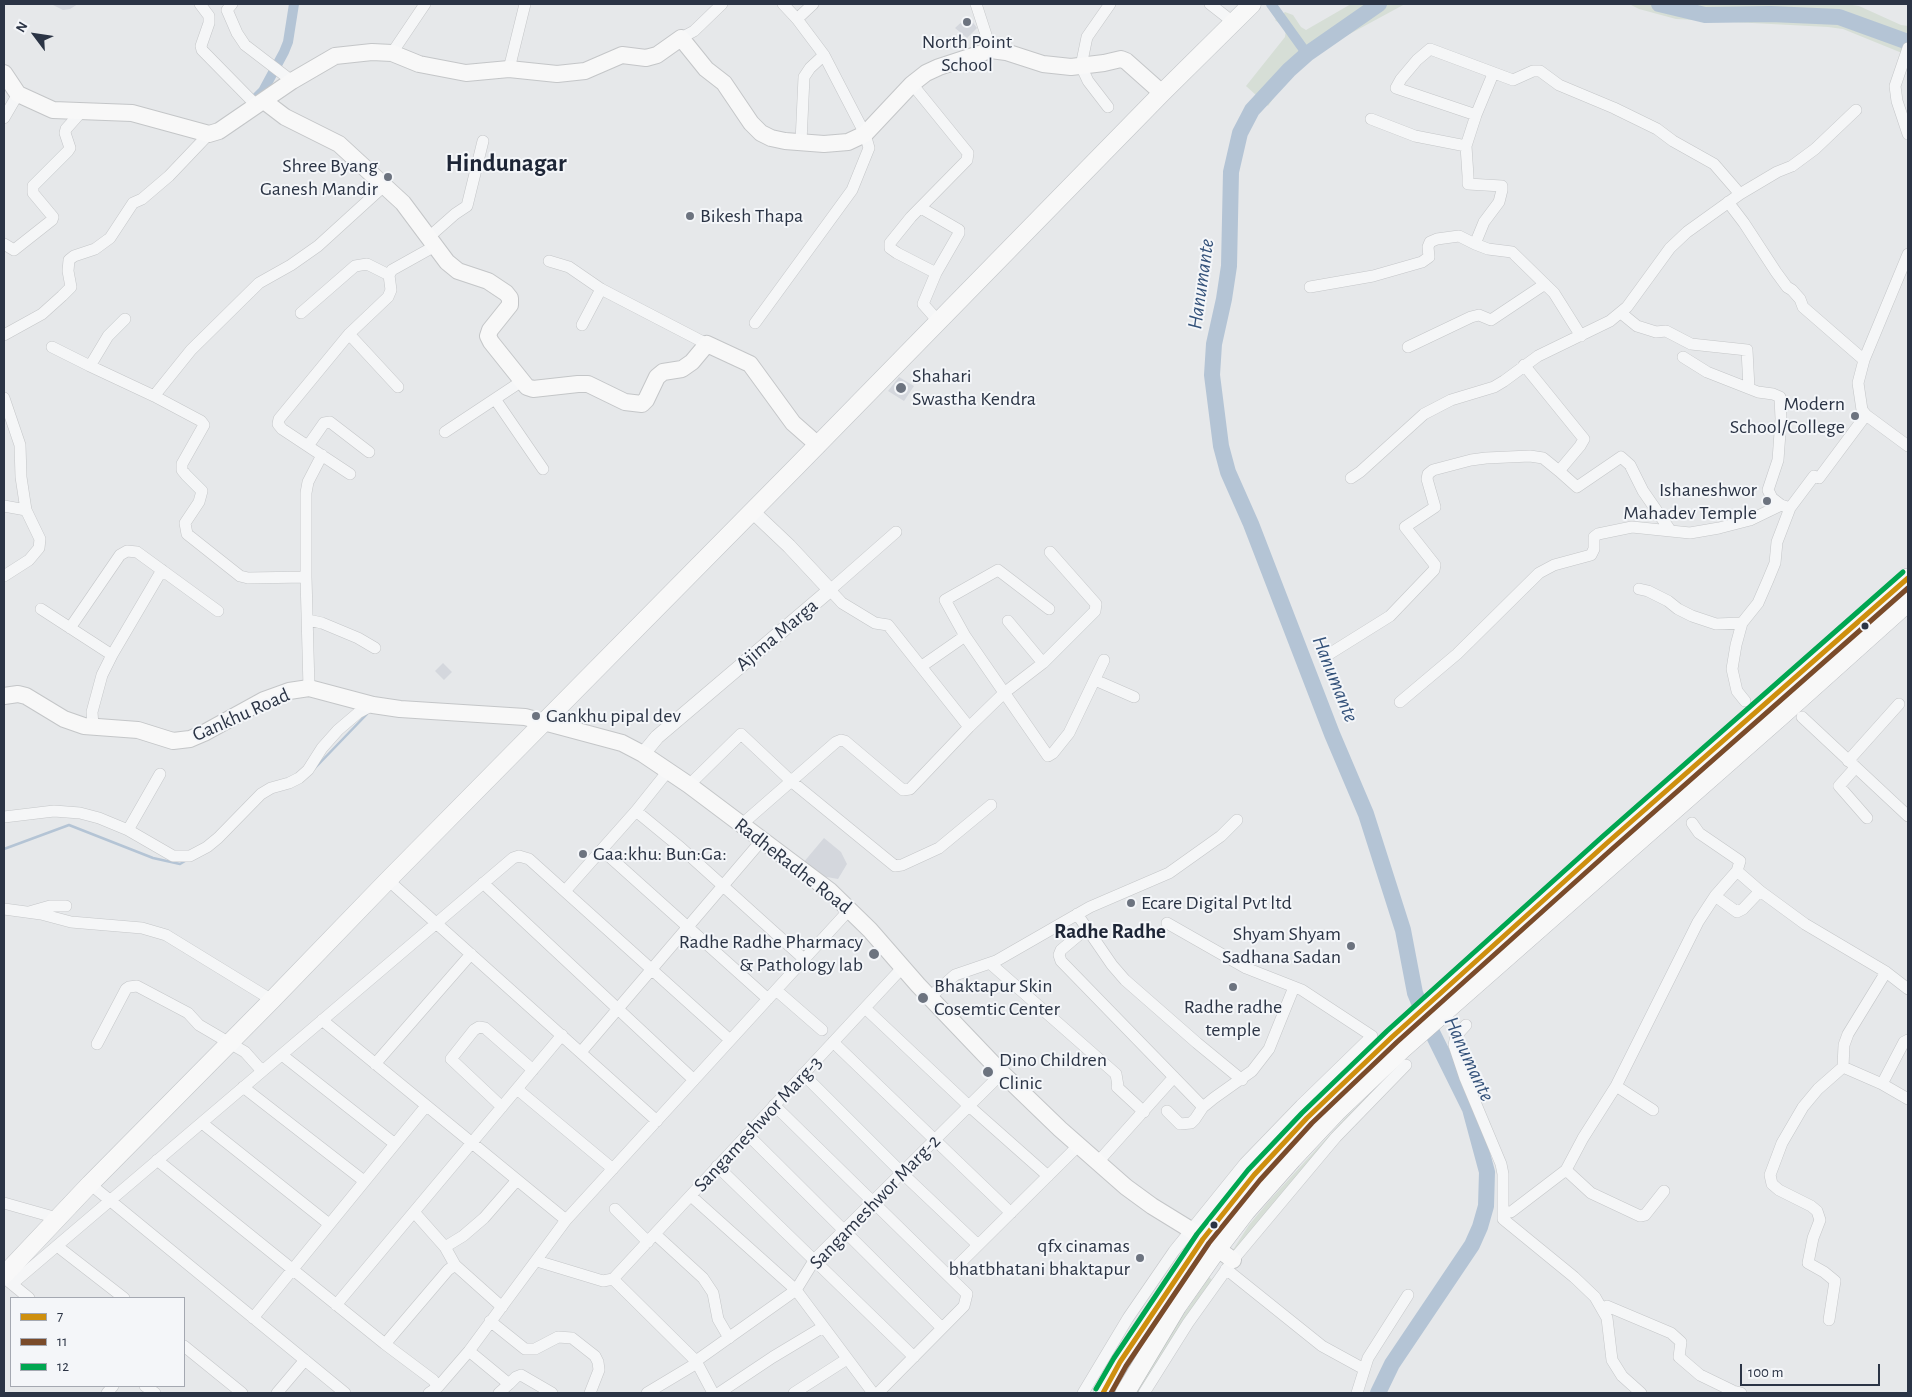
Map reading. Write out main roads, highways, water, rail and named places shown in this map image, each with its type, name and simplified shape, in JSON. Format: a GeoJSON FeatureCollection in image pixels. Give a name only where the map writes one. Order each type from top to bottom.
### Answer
{"type":"FeatureCollection","features":[{"type":"Feature","properties":{"kind":"highway"},"geometry":{"type":"LineString","coordinates":[[1103,1393],[1120,1362],[1204,1239],[1246,1212],[1292,1158],[1338,1110],[1400,1050],[1453,993],[1615,836],[1908,578]]}},
{"type":"Feature","properties":{"kind":"highway"},"geometry":{"type":"LineString","coordinates":[[1453,993],[1776,721],[1908,602]]}},
{"type":"Feature","properties":{"kind":"highway"},"geometry":{"type":"LineString","coordinates":[[1124,1393],[1177,1306],[1204,1239]]}},
{"type":"Feature","properties":{"kind":"main road"},"geometry":{"type":"LineString","coordinates":[[6,1278],[57,1218],[90,1184],[1162,93],[1252,4]]}},
{"type":"Feature","properties":{"kind":"main road"},"geometry":{"type":"LineString","coordinates":[[4,73],[18,94],[53,110],[132,114],[208,134],[219,132],[256,101],[282,73],[335,56],[372,52],[392,53],[420,64],[466,73],[509,69],[558,74],[577,73],[594,68],[622,55],[646,58],[657,55],[681,38],[706,69],[724,83],[761,133],[785,141],[824,144],[848,142],[865,134],[912,84],[926,73],[939,66],[990,50],[1006,52],[1043,64],[1081,66],[1124,59],[1162,93]]}},
{"type":"Feature","properties":{"kind":"main road"},"geometry":{"type":"LineString","coordinates":[[256,101],[339,144],[403,203],[447,262],[458,271],[488,281],[510,298],[510,305],[490,330],[488,336],[527,387],[533,389],[588,384],[625,402],[642,404],[663,372],[682,369],[692,362],[707,344],[750,364],[792,423],[818,445]]}},
{"type":"Feature","properties":{"kind":"main road","name":"Gankhu Road"},"geometry":{"type":"LineString","coordinates":[[4,696],[18,694],[26,696],[69,721],[84,726],[138,730],[173,741],[181,741],[204,733],[264,700],[309,688],[373,705],[439,712],[525,717],[544,722]]}},
{"type":"Feature","properties":{"kind":"main road","name":"RadheRadhe Road"},"geometry":{"type":"LineString","coordinates":[[544,722],[611,739],[643,754],[689,785],[830,891],[850,909],[902,968],[1002,1073],[1097,1163],[1152,1206],[1204,1239],[1229,1265]]}},
{"type":"Feature","properties":{"kind":"waterway"},"geometry":{"type":"LineString","coordinates":[[255,99],[263,91],[284,52],[288,42],[294,4]]}},
{"type":"Feature","properties":{"kind":"waterway"},"geometry":{"type":"LineString","coordinates":[[1271,4],[1307,54]]}},
{"type":"Feature","properties":{"kind":"waterway","name":"Hanumante"},"geometry":{"type":"LineString","coordinates":[[1378,1393],[1392,1364],[1472,1245],[1486,1206],[1487,1172],[1470,1109],[1427,1022],[1415,993],[1403,930],[1366,814],[1332,734],[1251,524],[1228,472],[1221,446],[1212,375],[1214,344],[1229,266],[1231,172],[1240,133],[1252,110],[1289,70],[1307,54],[1379,4]]}},
{"type":"Feature","properties":{"kind":"waterway"},"geometry":{"type":"LineString","coordinates":[[1659,4],[1705,15],[1771,14],[1839,17],[1908,42]]}},
{"type":"Feature","properties":{"kind":"waterway"},"geometry":{"type":"LineString","coordinates":[[314,769],[367,714]]}},
{"type":"Feature","properties":{"kind":"waterway"},"geometry":{"type":"LineString","coordinates":[[4,849],[69,825],[153,858],[180,864],[185,861]]}},
{"type":"Feature","properties":{"kind":"place","name":"North Point School"},"geometry":{"type":"Point","coordinates":[967,22]}},
{"type":"Feature","properties":{"kind":"place","name":"Shree Byang Ganesh Mandir"},"geometry":{"type":"Point","coordinates":[388,177]}},
{"type":"Feature","properties":{"kind":"place","name":"Bikesh Thapa"},"geometry":{"type":"Point","coordinates":[690,216]}},
{"type":"Feature","properties":{"kind":"place","name":"Shahari Swastha Kendra"},"geometry":{"type":"Point","coordinates":[901,388]}},
{"type":"Feature","properties":{"kind":"place","name":"Modern School/College"},"geometry":{"type":"Point","coordinates":[1855,416]}},
{"type":"Feature","properties":{"kind":"place","name":"Ishaneshwor Mahadev Temple"},"geometry":{"type":"Point","coordinates":[1767,501]}},
{"type":"Feature","properties":{"kind":"place","name":"Gankhu pipal dev"},"geometry":{"type":"Point","coordinates":[536,716]}},
{"type":"Feature","properties":{"kind":"place","name":"Gaa:khu: Bun:Ga:"},"geometry":{"type":"Point","coordinates":[583,854]}},
{"type":"Feature","properties":{"kind":"place","name":"Ecare Digital Pvt ltd"},"geometry":{"type":"Point","coordinates":[1131,903]}},
{"type":"Feature","properties":{"kind":"place","name":"Shyam Shyam Sadhana Sadan"},"geometry":{"type":"Point","coordinates":[1351,946]}},
{"type":"Feature","properties":{"kind":"place","name":"Radhe Radhe Pharmacy & Pathology lab"},"geometry":{"type":"Point","coordinates":[874,954]}},
{"type":"Feature","properties":{"kind":"place","name":"Radhe radhe temple"},"geometry":{"type":"Point","coordinates":[1233,987]}},
{"type":"Feature","properties":{"kind":"place","name":"Bhaktapur Skin Cosemtic Center"},"geometry":{"type":"Point","coordinates":[923,998]}},
{"type":"Feature","properties":{"kind":"place","name":"Dino Children Clinic"},"geometry":{"type":"Point","coordinates":[988,1072]}},
{"type":"Feature","properties":{"kind":"place","name":"qfx cinamas bhatbhatani bhaktapur"},"geometry":{"type":"Point","coordinates":[1140,1258]}},
{"type":"Feature","properties":{"kind":"district","name":"Hindunagar"},"geometry":{"type":"Point","coordinates":[506,163]}},
{"type":"Feature","properties":{"kind":"district","name":"Radhe Radhe"},"geometry":{"type":"Point","coordinates":[1110,932]}}]}
